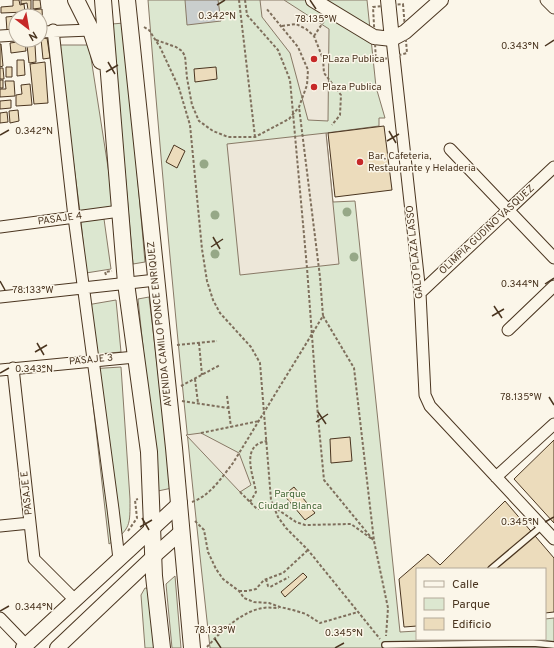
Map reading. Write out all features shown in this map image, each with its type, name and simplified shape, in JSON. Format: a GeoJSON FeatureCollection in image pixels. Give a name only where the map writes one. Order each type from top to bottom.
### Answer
{"type":"FeatureCollection","features":[{"type":"Feature","properties":{"kind":"main road"},"geometry":{"type":"LineString","coordinates":[[76,0],[91,30],[109,84]]}},
{"type":"Feature","properties":{"kind":"main road"},"geometry":{"type":"LineString","coordinates":[[103,0],[126,283],[148,452],[153,528],[154,576],[162,648]]}},
{"type":"Feature","properties":{"kind":"main road","name":"AVENIDA CAMILO PONCE ENRIQUEZ"},"geometry":{"type":"LineString","coordinates":[[127,8],[156,280],[186,503],[181,532],[192,648]]}},
{"type":"Feature","properties":{"kind":"street"},"geometry":{"type":"LineString","coordinates":[[313,0],[374,37],[392,39],[405,32],[441,0]]}},
{"type":"Feature","properties":{"kind":"street","name":"GALO PLAZA LASSO"},"geometry":{"type":"LineString","coordinates":[[388,0],[420,293],[425,395],[430,406],[554,539]]}},
{"type":"Feature","properties":{"kind":"street"},"geometry":{"type":"LineString","coordinates":[[546,0],[554,8]]}},
{"type":"Feature","properties":{"kind":"street"},"geometry":{"type":"LineString","coordinates":[[53,30],[74,217],[113,509],[118,559]]}},
{"type":"Feature","properties":{"kind":"street"},"geometry":{"type":"LineString","coordinates":[[48,31],[91,30]]}},
{"type":"Feature","properties":{"kind":"street"},"geometry":{"type":"LineString","coordinates":[[450,149],[554,258]]}},
{"type":"Feature","properties":{"kind":"street","name":"OLIMPIA GUDIÑO VASQUEZ"},"geometry":{"type":"LineString","coordinates":[[420,293],[554,167]]}},
{"type":"Feature","properties":{"kind":"street","name":"PASAJE 4"},"geometry":{"type":"LineString","coordinates":[[0,227],[120,211]]}},
{"type":"Feature","properties":{"kind":"street"},"geometry":{"type":"LineString","coordinates":[[0,297],[156,280]]}},
{"type":"Feature","properties":{"kind":"street"},"geometry":{"type":"LineString","coordinates":[[508,330],[554,286]]}},
{"type":"Feature","properties":{"kind":"street","name":"PASAJE 3"},"geometry":{"type":"LineString","coordinates":[[0,370],[135,356]]}},
{"type":"Feature","properties":{"kind":"street","name":"PASAJE E"},"geometry":{"type":"LineString","coordinates":[[13,368],[34,559],[75,600]]}},
{"type":"Feature","properties":{"kind":"street"},"geometry":{"type":"LineString","coordinates":[[496,478],[554,424]]}},
{"type":"Feature","properties":{"kind":"street"},"geometry":{"type":"LineString","coordinates":[[0,618],[25,646],[118,559],[153,528],[186,503]]}},
{"type":"Feature","properties":{"kind":"street"},"geometry":{"type":"LineString","coordinates":[[0,526],[30,523]]}},
{"type":"Feature","properties":{"kind":"street"},"geometry":{"type":"LineString","coordinates":[[56,648],[181,532]]}},
{"type":"Feature","properties":{"kind":"lane"},"geometry":{"type":"LineString","coordinates":[[492,568],[542,526]]}},
{"type":"Feature","properties":{"kind":"lane"},"geometry":{"type":"LineString","coordinates":[[385,645],[533,643],[554,645]]}},
{"type":"Feature","properties":{"kind":"path"},"geometry":{"type":"LineString","coordinates":[[239,0],[255,137]]}},
{"type":"Feature","properties":{"kind":"path"},"geometry":{"type":"LineString","coordinates":[[245,0],[247,15],[278,50],[290,80],[324,480],[374,541]]}},
{"type":"Feature","properties":{"kind":"path"},"geometry":{"type":"LineString","coordinates":[[127,8],[149,30],[160,47],[178,88],[190,125],[202,249],[207,281],[213,300],[220,313],[252,347],[260,363],[271,500],[286,528],[308,550],[385,645]]}},
{"type":"Feature","properties":{"kind":"path"},"geometry":{"type":"LineString","coordinates":[[155,40],[176,47],[182,51],[185,56],[192,105],[199,122],[213,131],[228,137],[255,137],[275,128],[289,119],[299,107],[307,85],[308,70],[298,46],[266,8]]}},
{"type":"Feature","properties":{"kind":"path"},"geometry":{"type":"LineString","coordinates":[[314,36],[331,12]]}},
{"type":"Feature","properties":{"kind":"path"},"geometry":{"type":"LineString","coordinates":[[282,26],[296,24],[306,29],[314,36],[323,59],[324,73],[341,95],[340,115],[332,125]]}},
{"type":"Feature","properties":{"kind":"path"},"geometry":{"type":"LineString","coordinates":[[299,107],[320,277],[323,316],[354,368],[374,541],[388,608],[385,645]]}},
{"type":"Feature","properties":{"kind":"path"},"geometry":{"type":"LineString","coordinates":[[186,503],[198,500],[219,482],[233,463],[323,316]]}},
{"type":"Feature","properties":{"kind":"path"},"geometry":{"type":"LineString","coordinates":[[177,346],[217,341]]}},
{"type":"Feature","properties":{"kind":"path"},"geometry":{"type":"LineString","coordinates":[[199,343],[202,375]]}},
{"type":"Feature","properties":{"kind":"path"},"geometry":{"type":"LineString","coordinates":[[180,387],[220,365]]}},
{"type":"Feature","properties":{"kind":"path"},"geometry":{"type":"LineString","coordinates":[[195,379],[198,403]]}},
{"type":"Feature","properties":{"kind":"path"},"geometry":{"type":"LineString","coordinates":[[227,396],[231,427]]}},
{"type":"Feature","properties":{"kind":"path"},"geometry":{"type":"LineString","coordinates":[[181,400],[228,408]]}},
{"type":"Feature","properties":{"kind":"path"},"geometry":{"type":"LineString","coordinates":[[201,433],[259,421]]}},
{"type":"Feature","properties":{"kind":"path"},"geometry":{"type":"LineString","coordinates":[[250,502],[256,492],[250,456],[254,447],[261,442],[267,441]]}},
{"type":"Feature","properties":{"kind":"path"},"geometry":{"type":"LineString","coordinates":[[240,492],[256,509],[274,507],[296,522],[305,526],[351,524],[374,541]]}},
{"type":"Feature","properties":{"kind":"path"},"geometry":{"type":"LineString","coordinates":[[193,518],[204,530],[208,552],[216,569],[223,579],[239,591],[244,598],[254,602],[269,603],[280,608]]}},
{"type":"Feature","properties":{"kind":"path"},"geometry":{"type":"LineString","coordinates":[[239,591],[256,589],[266,579],[283,573],[308,550]]}},
{"type":"Feature","properties":{"kind":"path"},"geometry":{"type":"LineString","coordinates":[[266,579],[268,586],[270,587],[289,577]]}},
{"type":"Feature","properties":{"kind":"path"},"geometry":{"type":"LineString","coordinates":[[206,648],[219,634],[248,612],[262,608],[293,610],[306,614],[320,622],[358,612]]}},
{"type":"Feature","properties":{"kind":"green space","name":"Parque Ciudad Blanca"},"geometry":{"type":"Polygon","coordinates":[[[148,0],[367,0],[376,87],[385,118],[379,118],[379,126],[326,133],[333,202],[355,201],[400,632],[416,631],[416,640],[546,640],[546,619],[554,618],[554,648],[210,648],[176,324],[148,0]]]}},
{"type":"Feature","properties":{"kind":"green space"},"geometry":{"type":"Polygon","coordinates":[[[124,23],[145,262],[133,264],[112,24],[124,23]]]}},
{"type":"Feature","properties":{"kind":"green space"},"geometry":{"type":"Polygon","coordinates":[[[58,45],[89,45],[114,206],[80,212],[58,45]]]}},
{"type":"Feature","properties":{"kind":"green space"},"geometry":{"type":"Polygon","coordinates":[[[104,219],[111,269],[86,273],[81,221],[104,219]]]}},
{"type":"Feature","properties":{"kind":"green space"},"geometry":{"type":"Polygon","coordinates":[[[149,297],[172,488],[158,491],[138,299],[149,297]]]}},
{"type":"Feature","properties":{"kind":"green space"},"geometry":{"type":"Polygon","coordinates":[[[116,300],[121,352],[87,355],[81,306],[116,300]]]}},
{"type":"Feature","properties":{"kind":"green space"},"geometry":{"type":"Polygon","coordinates":[[[121,367],[130,515],[128,526],[122,534],[109,544],[89,369],[121,367]]]}},
{"type":"Feature","properties":{"kind":"green space"},"geometry":{"type":"Polygon","coordinates":[[[175,576],[181,648],[172,648],[166,584],[175,576]]]}},
{"type":"Feature","properties":{"kind":"green space"},"geometry":{"type":"Polygon","coordinates":[[[145,588],[152,589],[157,648],[145,648],[141,595],[145,588]]]}},
{"type":"Feature","properties":{"kind":"shaded area"},"geometry":{"type":"Polygon","coordinates":[[[185,0],[218,0],[221,21],[187,25],[185,0]]]}},
{"type":"Feature","properties":{"kind":"shaded area","name":"Plaza Publica"},"geometry":{"type":"Polygon","coordinates":[[[260,0],[284,0],[329,29],[328,121],[308,120],[290,53],[262,17],[260,0]]]}},
{"type":"Feature","properties":{"kind":"shaded area"},"geometry":{"type":"Polygon","coordinates":[[[326,133],[339,264],[240,275],[227,144],[326,133]]]}},
{"type":"Feature","properties":{"kind":"shaded area"},"geometry":{"type":"Polygon","coordinates":[[[201,433],[239,453],[251,485],[240,492],[186,435],[201,433]]]}},
{"type":"Feature","properties":{"kind":"building"},"geometry":{"type":"Polygon","coordinates":[[[13,0],[19,0],[20,5],[24,4],[24,8],[8,8],[8,13],[1,13],[1,7],[13,6],[13,0]]]}},
{"type":"Feature","properties":{"kind":"building"},"geometry":{"type":"Polygon","coordinates":[[[21,0],[31,0],[31,8],[28,8],[27,3],[21,4],[21,0]]]}},
{"type":"Feature","properties":{"kind":"building"},"geometry":{"type":"Polygon","coordinates":[[[33,0],[40,0],[41,8],[33,8],[33,0]]]}},
{"type":"Feature","properties":{"kind":"building"},"geometry":{"type":"Polygon","coordinates":[[[6,17],[8,17],[8,31],[7,31],[6,17]]]}},
{"type":"Feature","properties":{"kind":"building"},"geometry":{"type":"Polygon","coordinates":[[[0,44],[3,66],[0,67],[0,44]]]}},
{"type":"Feature","properties":{"kind":"building"},"geometry":{"type":"Polygon","coordinates":[[[48,45],[50,58],[43,59],[42,48],[48,48],[48,45]]]}},
{"type":"Feature","properties":{"kind":"building"},"geometry":{"type":"Polygon","coordinates":[[[10,48],[26,48],[26,51],[11,53],[10,48]]]}},
{"type":"Feature","properties":{"kind":"building"},"geometry":{"type":"Polygon","coordinates":[[[27,48],[35,48],[36,62],[29,63],[27,48]]]}},
{"type":"Feature","properties":{"kind":"building"},"geometry":{"type":"Polygon","coordinates":[[[17,60],[24,60],[25,75],[17,76],[17,60]]]}},
{"type":"Feature","properties":{"kind":"building"},"geometry":{"type":"Polygon","coordinates":[[[45,62],[48,103],[34,104],[30,64],[45,62]]]}},
{"type":"Feature","properties":{"kind":"building"},"geometry":{"type":"Polygon","coordinates":[[[6,67],[12,67],[12,77],[6,77],[6,67]]]}},
{"type":"Feature","properties":{"kind":"building"},"geometry":{"type":"Polygon","coordinates":[[[216,67],[217,79],[195,82],[194,69],[216,67]]]}},
{"type":"Feature","properties":{"kind":"building"},"geometry":{"type":"Polygon","coordinates":[[[0,68],[3,68],[4,79],[0,79],[0,68]]]}},
{"type":"Feature","properties":{"kind":"building"},"geometry":{"type":"Polygon","coordinates":[[[0,80],[3,80],[3,88],[0,88],[0,80]]]}},
{"type":"Feature","properties":{"kind":"building"},"geometry":{"type":"Polygon","coordinates":[[[5,81],[14,81],[15,96],[0,97],[0,89],[6,89],[5,81]]]}},
{"type":"Feature","properties":{"kind":"building"},"geometry":{"type":"Polygon","coordinates":[[[30,84],[32,105],[16,106],[16,95],[22,94],[21,85],[30,84]]]}},
{"type":"Feature","properties":{"kind":"building"},"geometry":{"type":"Polygon","coordinates":[[[11,100],[11,108],[0,109],[0,101],[11,100]]]}},
{"type":"Feature","properties":{"kind":"building"},"geometry":{"type":"Polygon","coordinates":[[[18,110],[19,121],[10,123],[9,111],[18,110]]]}},
{"type":"Feature","properties":{"kind":"building"},"geometry":{"type":"Polygon","coordinates":[[[7,112],[8,122],[0,123],[0,113],[7,112]]]}},
{"type":"Feature","properties":{"kind":"building","name":"Bar, Cafeteria, Restaurante y Heladeria"},"geometry":{"type":"Polygon","coordinates":[[[384,126],[392,190],[335,197],[328,133],[384,126]]]}},
{"type":"Feature","properties":{"kind":"building"},"geometry":{"type":"Polygon","coordinates":[[[174,145],[185,151],[177,168],[166,162],[174,145]]]}},
{"type":"Feature","properties":{"kind":"building"},"geometry":{"type":"Polygon","coordinates":[[[350,437],[352,461],[331,463],[330,439],[350,437]]]}},
{"type":"Feature","properties":{"kind":"building"},"geometry":{"type":"Polygon","coordinates":[[[554,440],[554,523],[514,479],[554,440]]]}},
{"type":"Feature","properties":{"kind":"building"},"geometry":{"type":"Polygon","coordinates":[[[294,487],[315,513],[305,520],[284,495],[294,487]]]}},
{"type":"Feature","properties":{"kind":"building"},"geometry":{"type":"Polygon","coordinates":[[[505,501],[554,558],[554,612],[546,613],[546,568],[416,568],[416,626],[404,627],[399,579],[428,554],[440,565],[505,501]]]}},
{"type":"Feature","properties":{"kind":"building"},"geometry":{"type":"Polygon","coordinates":[[[303,573],[307,577],[285,597],[281,592],[303,573]]]}},
{"type":"Feature","properties":{"kind":"place","name":"PLaza Publica"},"geometry":{"type":"Point","coordinates":[314,59]}},
{"type":"Feature","properties":{"kind":"place","name":"Plaza Publica"},"geometry":{"type":"Point","coordinates":[314,87]}},
{"type":"Feature","properties":{"kind":"place","name":"Bar, Cafeteria, Restaurante y Heladeria"},"geometry":{"type":"Point","coordinates":[360,162]}}]}
